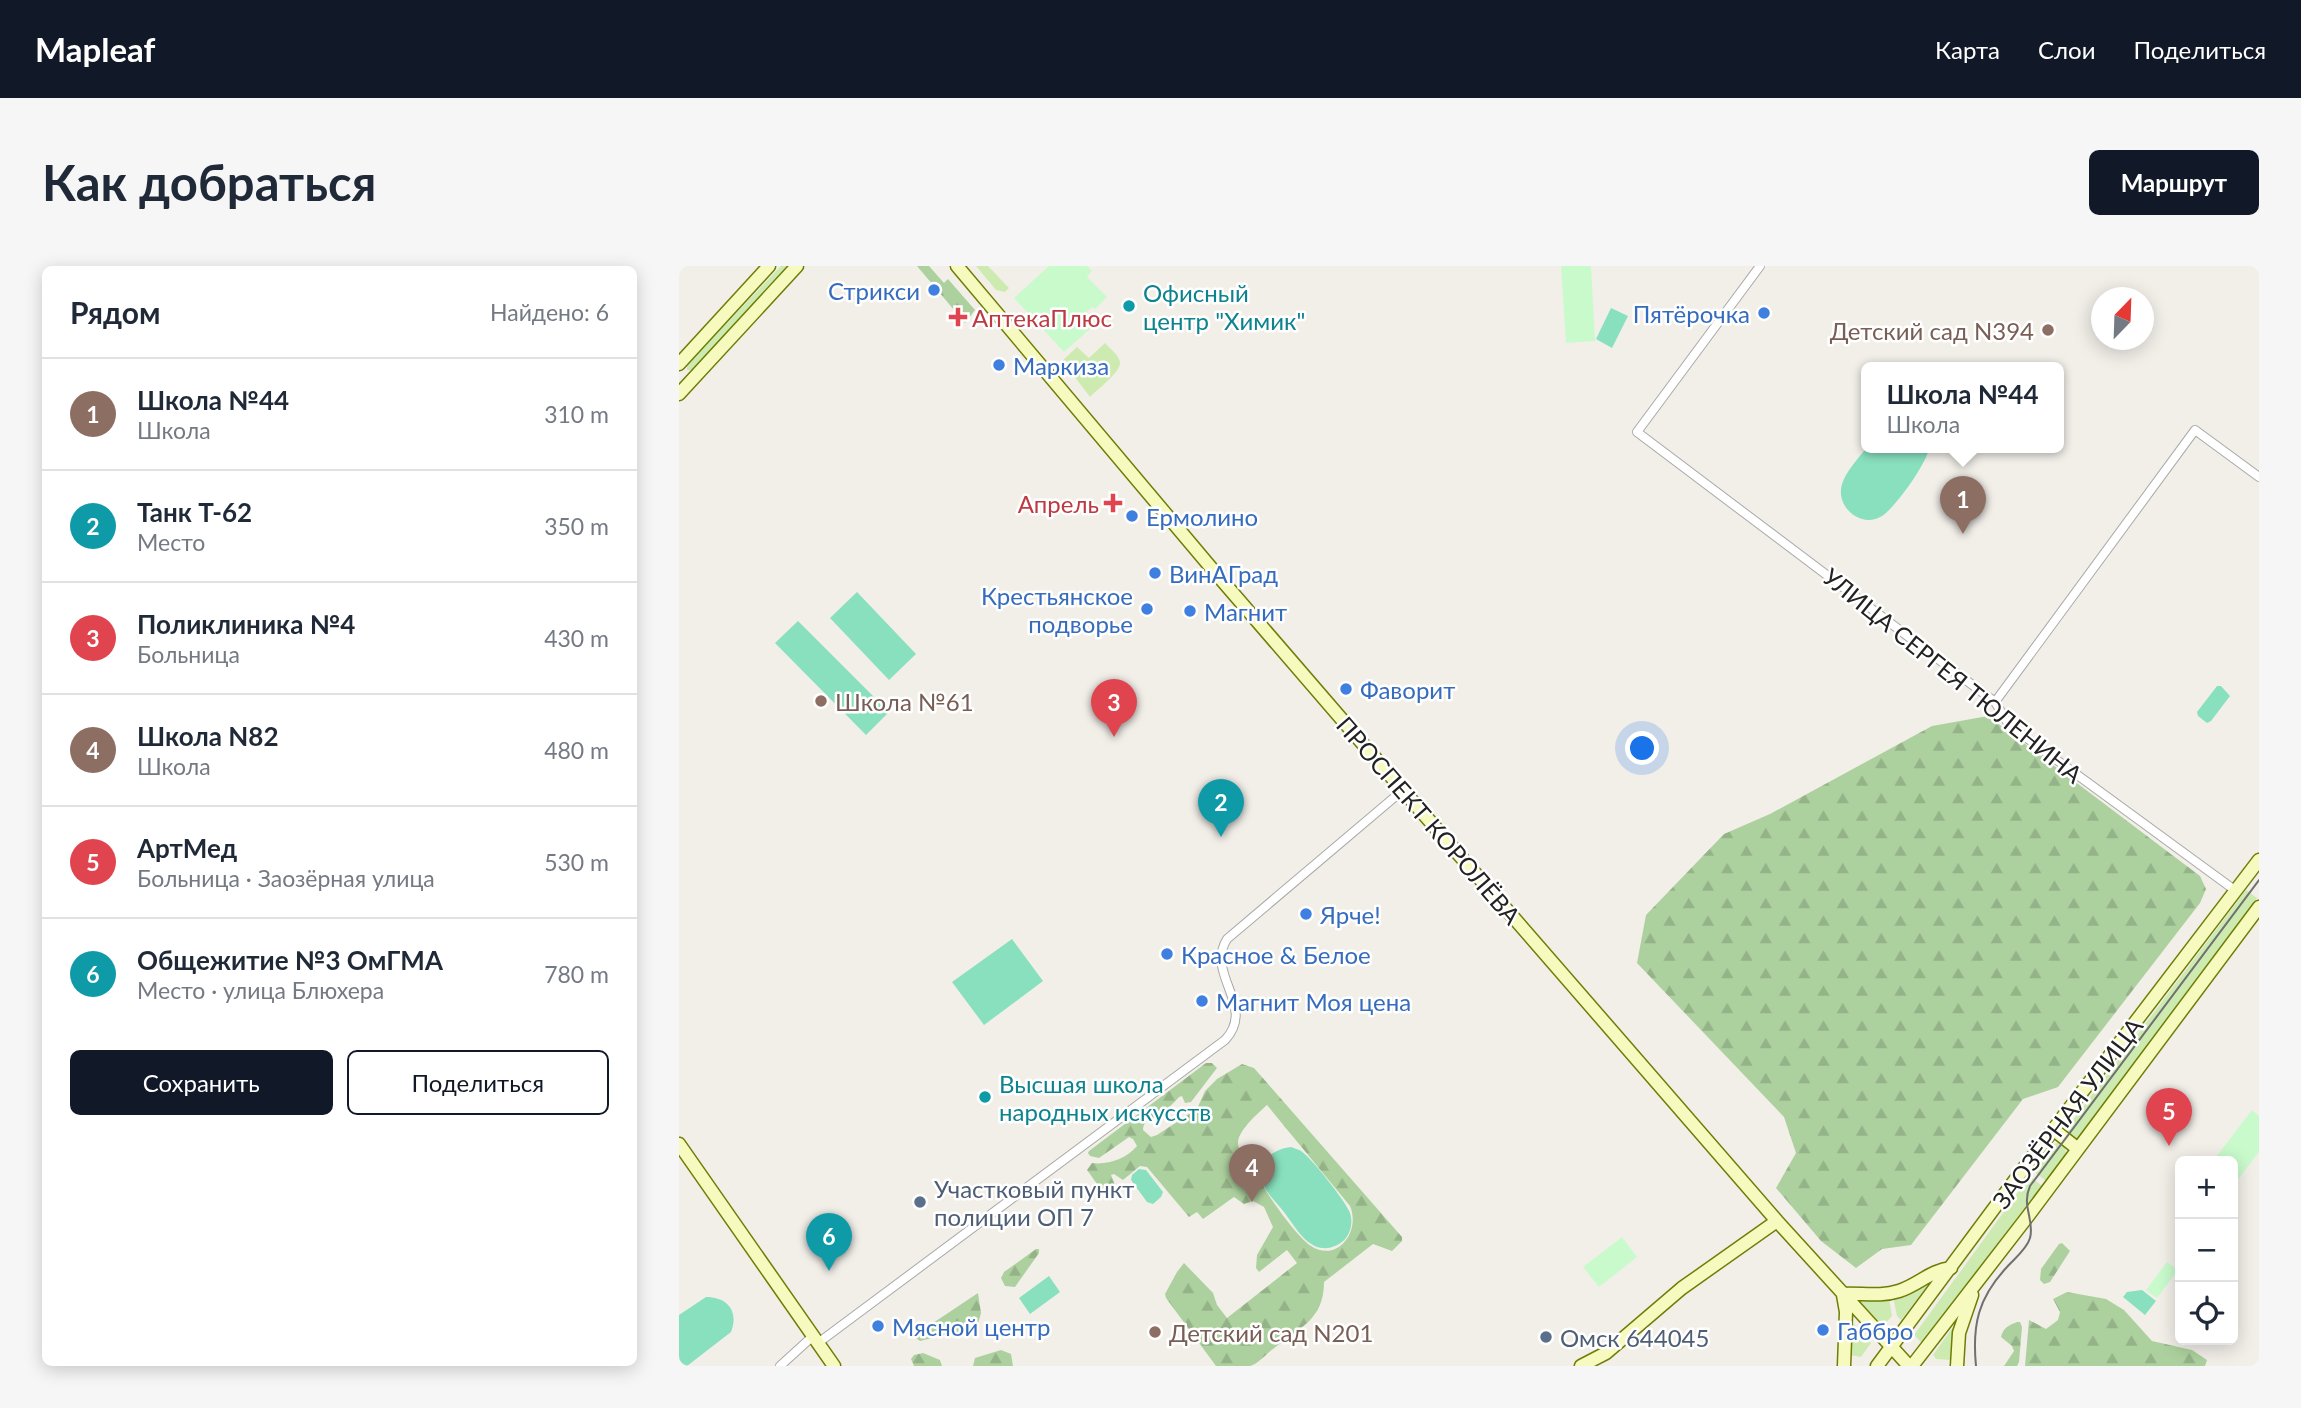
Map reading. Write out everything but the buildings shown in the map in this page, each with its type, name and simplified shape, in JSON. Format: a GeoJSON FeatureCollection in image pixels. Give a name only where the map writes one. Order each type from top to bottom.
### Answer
{"type":"FeatureCollection","features":[{"type":"Feature","properties":{"kind":"main road"},"geometry":{"type":"LineString","coordinates":[[693,379],[679,365],[769,266]]}},
{"type":"Feature","properties":{"kind":"main road"},"geometry":{"type":"LineString","coordinates":[[679,394],[797,266]]}},
{"type":"Feature","properties":{"kind":"main road","name":"ПРОСПЕКТ КОРОЛЁВА"},"geometry":{"type":"LineString","coordinates":[[957,266],[1403,790],[1777,1221],[1910,1366]]}},
{"type":"Feature","properties":{"kind":"main road","name":"ЗАОЗЁРНАЯ УЛИЦА"},"geometry":{"type":"LineString","coordinates":[[1877,1366],[2259,860]]}},
{"type":"Feature","properties":{"kind":"main road","name":"ЗАОЗЁРНАЯ УЛИЦА"},"geometry":{"type":"LineString","coordinates":[[1910,1366],[2078,1149],[2259,907]]}},
{"type":"Feature","properties":{"kind":"main road"},"geometry":{"type":"LineString","coordinates":[[2054,1130],[2078,1149]]}},
{"type":"Feature","properties":{"kind":"main road"},"geometry":{"type":"LineString","coordinates":[[679,1144],[834,1366]]}},
{"type":"Feature","properties":{"kind":"main road"},"geometry":{"type":"LineString","coordinates":[[1581,1366],[1606,1353],[1682,1288],[1777,1221]]}},
{"type":"Feature","properties":{"kind":"main road"},"geometry":{"type":"LineString","coordinates":[[1844,1366],[1846,1312],[1843,1294],[1877,1296],[1901,1291],[1938,1269],[1951,1268]]}},
{"type":"Feature","properties":{"kind":"main road"},"geometry":{"type":"LineString","coordinates":[[1957,1366],[1959,1333],[1964,1312],[1979,1278]]}},
{"type":"Feature","properties":{"kind":"street","name":"УЛИЦА СЕРГЕЯ ТЮЛЕНИНА"},"geometry":{"type":"LineString","coordinates":[[1760,266],[1637,432],[1995,702],[2009,725],[2236,891]]}},
{"type":"Feature","properties":{"kind":"street"},"geometry":{"type":"LineString","coordinates":[[1995,702],[2195,430],[2259,477]]}},
{"type":"Feature","properties":{"kind":"street"},"geometry":{"type":"LineString","coordinates":[[780,1366],[1225,1040],[1233,1030],[1236,1012],[1222,972],[1223,949],[1227,939],[1403,790]]}},
{"type":"Feature","properties":{"kind":"green space"},"geometry":{"type":"Polygon","coordinates":[[[781,266],[790,266],[692,370],[687,370],[691,361],[781,266]]]}},
{"type":"Feature","properties":{"kind":"green space"},"geometry":{"type":"Polygon","coordinates":[[[917,266],[929,266],[944,283],[948,279],[975,310],[965,323],[917,266]]]}},
{"type":"Feature","properties":{"kind":"green space"},"geometry":{"type":"Polygon","coordinates":[[[976,266],[988,266],[1009,288],[1005,292],[996,290],[976,266]]]}},
{"type":"Feature","properties":{"kind":"green space"},"geometry":{"type":"Polygon","coordinates":[[[1049,266],[1087,266],[1092,271],[1087,277],[1107,297],[1095,309],[1092,307],[1081,317],[1091,328],[1064,352],[1014,298],[1049,266]]]}},
{"type":"Feature","properties":{"kind":"green space"},"geometry":{"type":"Polygon","coordinates":[[[1561,266],[1591,266],[1595,341],[1566,343],[1561,266]]]}},
{"type":"Feature","properties":{"kind":"green space"},"geometry":{"type":"Polygon","coordinates":[[[1611,308],[1628,316],[1612,348],[1596,339],[1611,308]]]}},
{"type":"Feature","properties":{"kind":"green space"},"geometry":{"type":"Polygon","coordinates":[[[1105,343],[1118,357],[1120,366],[1090,397],[1074,376],[1077,374],[1069,364],[1065,367],[1062,361],[1077,347],[1089,358],[1105,343]]]}},
{"type":"Feature","properties":{"kind":"green space"},"geometry":{"type":"Polygon","coordinates":[[[1862,453],[1928,453],[1917,474],[1895,504],[1882,516],[1874,519],[1858,518],[1846,508],[1841,493],[1846,474],[1862,453]]]}},
{"type":"Feature","properties":{"kind":"green space"},"geometry":{"type":"Polygon","coordinates":[[[857,592],[916,654],[889,680],[830,618],[857,592]]]}},
{"type":"Feature","properties":{"kind":"green space"},"geometry":{"type":"Polygon","coordinates":[[[798,621],[889,712],[866,735],[775,643],[798,621]]]}},
{"type":"Feature","properties":{"kind":"green space"},"geometry":{"type":"Polygon","coordinates":[[[2217,686],[2221,686],[2230,696],[2207,723],[2197,712],[2217,686]]]}},
{"type":"Feature","properties":{"kind":"green space"},"geometry":{"type":"Polygon","coordinates":[[[1988,716],[2200,876],[2206,889],[2200,903],[2058,1087],[2023,1099],[1911,1245],[1882,1249],[1856,1268],[1821,1241],[1776,1188],[1796,1153],[1784,1117],[1637,963],[1646,915],[1724,834],[1770,814],[1932,726],[1988,716]]]}},
{"type":"Feature","properties":{"kind":"green space"},"geometry":{"type":"Polygon","coordinates":[[[2246,890],[2257,898],[2079,1138],[2071,1138],[2067,1128],[2246,890]]]}},
{"type":"Feature","properties":{"kind":"green space"},"geometry":{"type":"Polygon","coordinates":[[[1012,939],[1043,981],[984,1025],[952,982],[1012,939]]]}},
{"type":"Feature","properties":{"kind":"green space"},"geometry":{"type":"Polygon","coordinates":[[[1206,1063],[1212,1063],[1217,1068],[1191,1102],[1185,1103],[1182,1096],[1179,1097],[1162,1113],[1145,1123],[1143,1130],[1151,1137],[1157,1135],[1197,1109],[1205,1091],[1217,1079],[1242,1064],[1254,1068],[1402,1237],[1402,1241],[1392,1251],[1373,1244],[1324,1282],[1320,1306],[1315,1314],[1301,1329],[1256,1363],[1250,1366],[1216,1366],[1165,1294],[1184,1263],[1213,1293],[1217,1305],[1227,1318],[1297,1263],[1287,1250],[1259,1272],[1256,1268],[1257,1255],[1273,1227],[1264,1207],[1253,1201],[1244,1204],[1234,1197],[1203,1219],[1197,1212],[1189,1217],[1147,1167],[1140,1166],[1123,1180],[1111,1175],[1116,1187],[1116,1197],[1107,1198],[1087,1170],[1092,1163],[1116,1160],[1137,1146],[1129,1137],[1099,1158],[1090,1156],[1089,1151],[1206,1063]],[[1267,1105],[1244,1129],[1238,1144],[1241,1151],[1248,1158],[1262,1163],[1260,1181],[1276,1206],[1311,1246],[1330,1251],[1344,1242],[1352,1226],[1350,1206],[1267,1105]]]}},
{"type":"Feature","properties":{"kind":"green space"},"geometry":{"type":"Polygon","coordinates":[[[2252,1110],[2259,1116],[2259,1152],[2238,1179],[2238,1156],[2217,1156],[2252,1110]]]}},
{"type":"Feature","properties":{"kind":"green space"},"geometry":{"type":"Polygon","coordinates":[[[2058,1143],[2065,1147],[2066,1154],[2046,1181],[2033,1171],[2053,1144],[2058,1143]]]}},
{"type":"Feature","properties":{"kind":"green space"},"geometry":{"type":"Polygon","coordinates":[[[1291,1147],[1301,1151],[1312,1161],[1336,1190],[1350,1213],[1349,1232],[1344,1240],[1335,1246],[1322,1248],[1305,1239],[1262,1182],[1261,1168],[1267,1158],[1278,1150],[1291,1147]]]}},
{"type":"Feature","properties":{"kind":"green space"},"geometry":{"type":"Polygon","coordinates":[[[1139,1169],[1146,1170],[1163,1192],[1153,1204],[1147,1202],[1131,1180],[1132,1175],[1139,1169]]]}},
{"type":"Feature","properties":{"kind":"green space"},"geometry":{"type":"Polygon","coordinates":[[[2030,1176],[2042,1186],[1922,1343],[1914,1335],[2030,1176]]]}},
{"type":"Feature","properties":{"kind":"green space"},"geometry":{"type":"Polygon","coordinates":[[[1622,1237],[1637,1257],[1599,1287],[1583,1267],[1622,1237]]]}},
{"type":"Feature","properties":{"kind":"green space"},"geometry":{"type":"Polygon","coordinates":[[[2062,1243],[2070,1251],[2050,1282],[2044,1284],[2040,1280],[2041,1269],[2062,1243]]]}},
{"type":"Feature","properties":{"kind":"green space"},"geometry":{"type":"Polygon","coordinates":[[[1039,1249],[1039,1253],[1015,1287],[1005,1286],[1001,1278],[1004,1272],[1039,1249]]]}},
{"type":"Feature","properties":{"kind":"green space"},"geometry":{"type":"Polygon","coordinates":[[[2167,1262],[2175,1268],[2175,1274],[2157,1298],[2146,1290],[2167,1262]]]}},
{"type":"Feature","properties":{"kind":"green space"},"geometry":{"type":"Polygon","coordinates":[[[1049,1276],[1060,1292],[1030,1314],[1019,1298],[1049,1276]]]}},
{"type":"Feature","properties":{"kind":"green space"},"geometry":{"type":"Polygon","coordinates":[[[1931,1281],[1901,1320],[1897,1316],[1893,1297],[1911,1292],[1931,1281]]]}},
{"type":"Feature","properties":{"kind":"green space"},"geometry":{"type":"Polygon","coordinates":[[[2142,1290],[2156,1301],[2145,1315],[2123,1297],[2127,1292],[2142,1290]]]}},
{"type":"Feature","properties":{"kind":"green space"},"geometry":{"type":"Polygon","coordinates":[[[2067,1292],[2106,1299],[2124,1310],[2152,1341],[2192,1350],[2207,1360],[2205,1366],[2025,1366],[2029,1320],[2046,1329],[2058,1320],[2060,1312],[2053,1299],[2067,1292]]]}},
{"type":"Feature","properties":{"kind":"green space"},"geometry":{"type":"Polygon","coordinates":[[[978,1293],[981,1313],[978,1324],[920,1341],[916,1338],[918,1333],[978,1293]]]}},
{"type":"Feature","properties":{"kind":"green space"},"geometry":{"type":"Polygon","coordinates":[[[706,1297],[720,1300],[730,1307],[734,1318],[731,1332],[687,1366],[679,1366],[679,1315],[706,1297]]]}},
{"type":"Feature","properties":{"kind":"green space"},"geometry":{"type":"Polygon","coordinates":[[[1889,1298],[1892,1316],[1883,1326],[1858,1299],[1889,1298]]]}},
{"type":"Feature","properties":{"kind":"green space"},"geometry":{"type":"Polygon","coordinates":[[[1852,1322],[1871,1343],[1861,1357],[1850,1355],[1852,1322]]]}},
{"type":"Feature","properties":{"kind":"green space"},"geometry":{"type":"Polygon","coordinates":[[[2020,1322],[2022,1327],[2019,1362],[2017,1366],[2004,1366],[2014,1351],[2001,1337],[2007,1327],[2020,1322]]]}},
{"type":"Feature","properties":{"kind":"green space"},"geometry":{"type":"Polygon","coordinates":[[[1955,1324],[1951,1360],[1936,1359],[1933,1355],[1955,1324]]]}},
{"type":"Feature","properties":{"kind":"green space"},"geometry":{"type":"Polygon","coordinates":[[[1001,1350],[1011,1354],[1013,1366],[973,1366],[975,1358],[1001,1350]]]}},
{"type":"Feature","properties":{"kind":"green space"},"geometry":{"type":"Polygon","coordinates":[[[923,1353],[940,1360],[942,1366],[914,1366],[911,1359],[914,1355],[923,1353]]]}},
{"type":"Feature","properties":{"kind":"tram line"},"geometry":{"type":"LineString","coordinates":[[1976,1366],[1976,1325],[1983,1301],[1997,1278],[2023,1250],[2030,1238],[2031,1225],[2027,1206],[2030,1186],[2259,880]]}},
{"type":"Feature","properties":{"kind":"place","name":"Стрикси"},"geometry":{"type":"Point","coordinates":[934,290]}},
{"type":"Feature","properties":{"kind":"place","name":"Офисный центр \"Химик\""},"geometry":{"type":"Point","coordinates":[1129,306]}},
{"type":"Feature","properties":{"kind":"place","name":"Пятёрочка"},"geometry":{"type":"Point","coordinates":[1764,313]}},
{"type":"Feature","properties":{"kind":"place","name":"АптекаПлюс"},"geometry":{"type":"Point","coordinates":[958,317]}},
{"type":"Feature","properties":{"kind":"place","name":"Детский сад N394"},"geometry":{"type":"Point","coordinates":[2048,330]}},
{"type":"Feature","properties":{"kind":"place","name":"Маркиза"},"geometry":{"type":"Point","coordinates":[999,365]}},
{"type":"Feature","properties":{"kind":"place","name":"Апрель"},"geometry":{"type":"Point","coordinates":[1113,503]}},
{"type":"Feature","properties":{"kind":"place","name":"Ермолино"},"geometry":{"type":"Point","coordinates":[1132,516]}},
{"type":"Feature","properties":{"kind":"place","name":"Школа №44"},"geometry":{"type":"Point","coordinates":[1963,534]}},
{"type":"Feature","properties":{"kind":"place","name":"ВинАГрад"},"geometry":{"type":"Point","coordinates":[1155,573]}},
{"type":"Feature","properties":{"kind":"place","name":"Крестьянское подворье"},"geometry":{"type":"Point","coordinates":[1147,609]}},
{"type":"Feature","properties":{"kind":"place","name":"Магнит"},"geometry":{"type":"Point","coordinates":[1190,611]}},
{"type":"Feature","properties":{"kind":"place","name":"Фаворит"},"geometry":{"type":"Point","coordinates":[1346,689]}},
{"type":"Feature","properties":{"kind":"place","name":"Школа №61"},"geometry":{"type":"Point","coordinates":[821,701]}},
{"type":"Feature","properties":{"kind":"place","name":"Поликлиника №4"},"geometry":{"type":"Point","coordinates":[1114,737]}},
{"type":"Feature","properties":{"kind":"place","name":"Танк Т-62"},"geometry":{"type":"Point","coordinates":[1221,837]}},
{"type":"Feature","properties":{"kind":"place","name":"Ярче!"},"geometry":{"type":"Point","coordinates":[1306,914]}},
{"type":"Feature","properties":{"kind":"place","name":"Красное & Белое"},"geometry":{"type":"Point","coordinates":[1167,954]}},
{"type":"Feature","properties":{"kind":"place","name":"Магнит Моя цена"},"geometry":{"type":"Point","coordinates":[1202,1001]}},
{"type":"Feature","properties":{"kind":"place","name":"Высшая школа народных искусств"},"geometry":{"type":"Point","coordinates":[985,1097]}},
{"type":"Feature","properties":{"kind":"place","name":"АртМед"},"geometry":{"type":"Point","coordinates":[2169,1146]}},
{"type":"Feature","properties":{"kind":"place","name":"Участковый пункт полиции ОП 7"},"geometry":{"type":"Point","coordinates":[920,1202]}},
{"type":"Feature","properties":{"kind":"place","name":"Школа N82"},"geometry":{"type":"Point","coordinates":[1252,1202]}},
{"type":"Feature","properties":{"kind":"place","name":"Общежитие №3 ОмГМА"},"geometry":{"type":"Point","coordinates":[829,1271]}},
{"type":"Feature","properties":{"kind":"place","name":"Мясной центр"},"geometry":{"type":"Point","coordinates":[878,1326]}},
{"type":"Feature","properties":{"kind":"place","name":"Габбро"},"geometry":{"type":"Point","coordinates":[1823,1330]}},
{"type":"Feature","properties":{"kind":"place","name":"Детский сад N201"},"geometry":{"type":"Point","coordinates":[1155,1332]}},
{"type":"Feature","properties":{"kind":"place","name":"Омск 644045"},"geometry":{"type":"Point","coordinates":[1546,1337]}}]}
